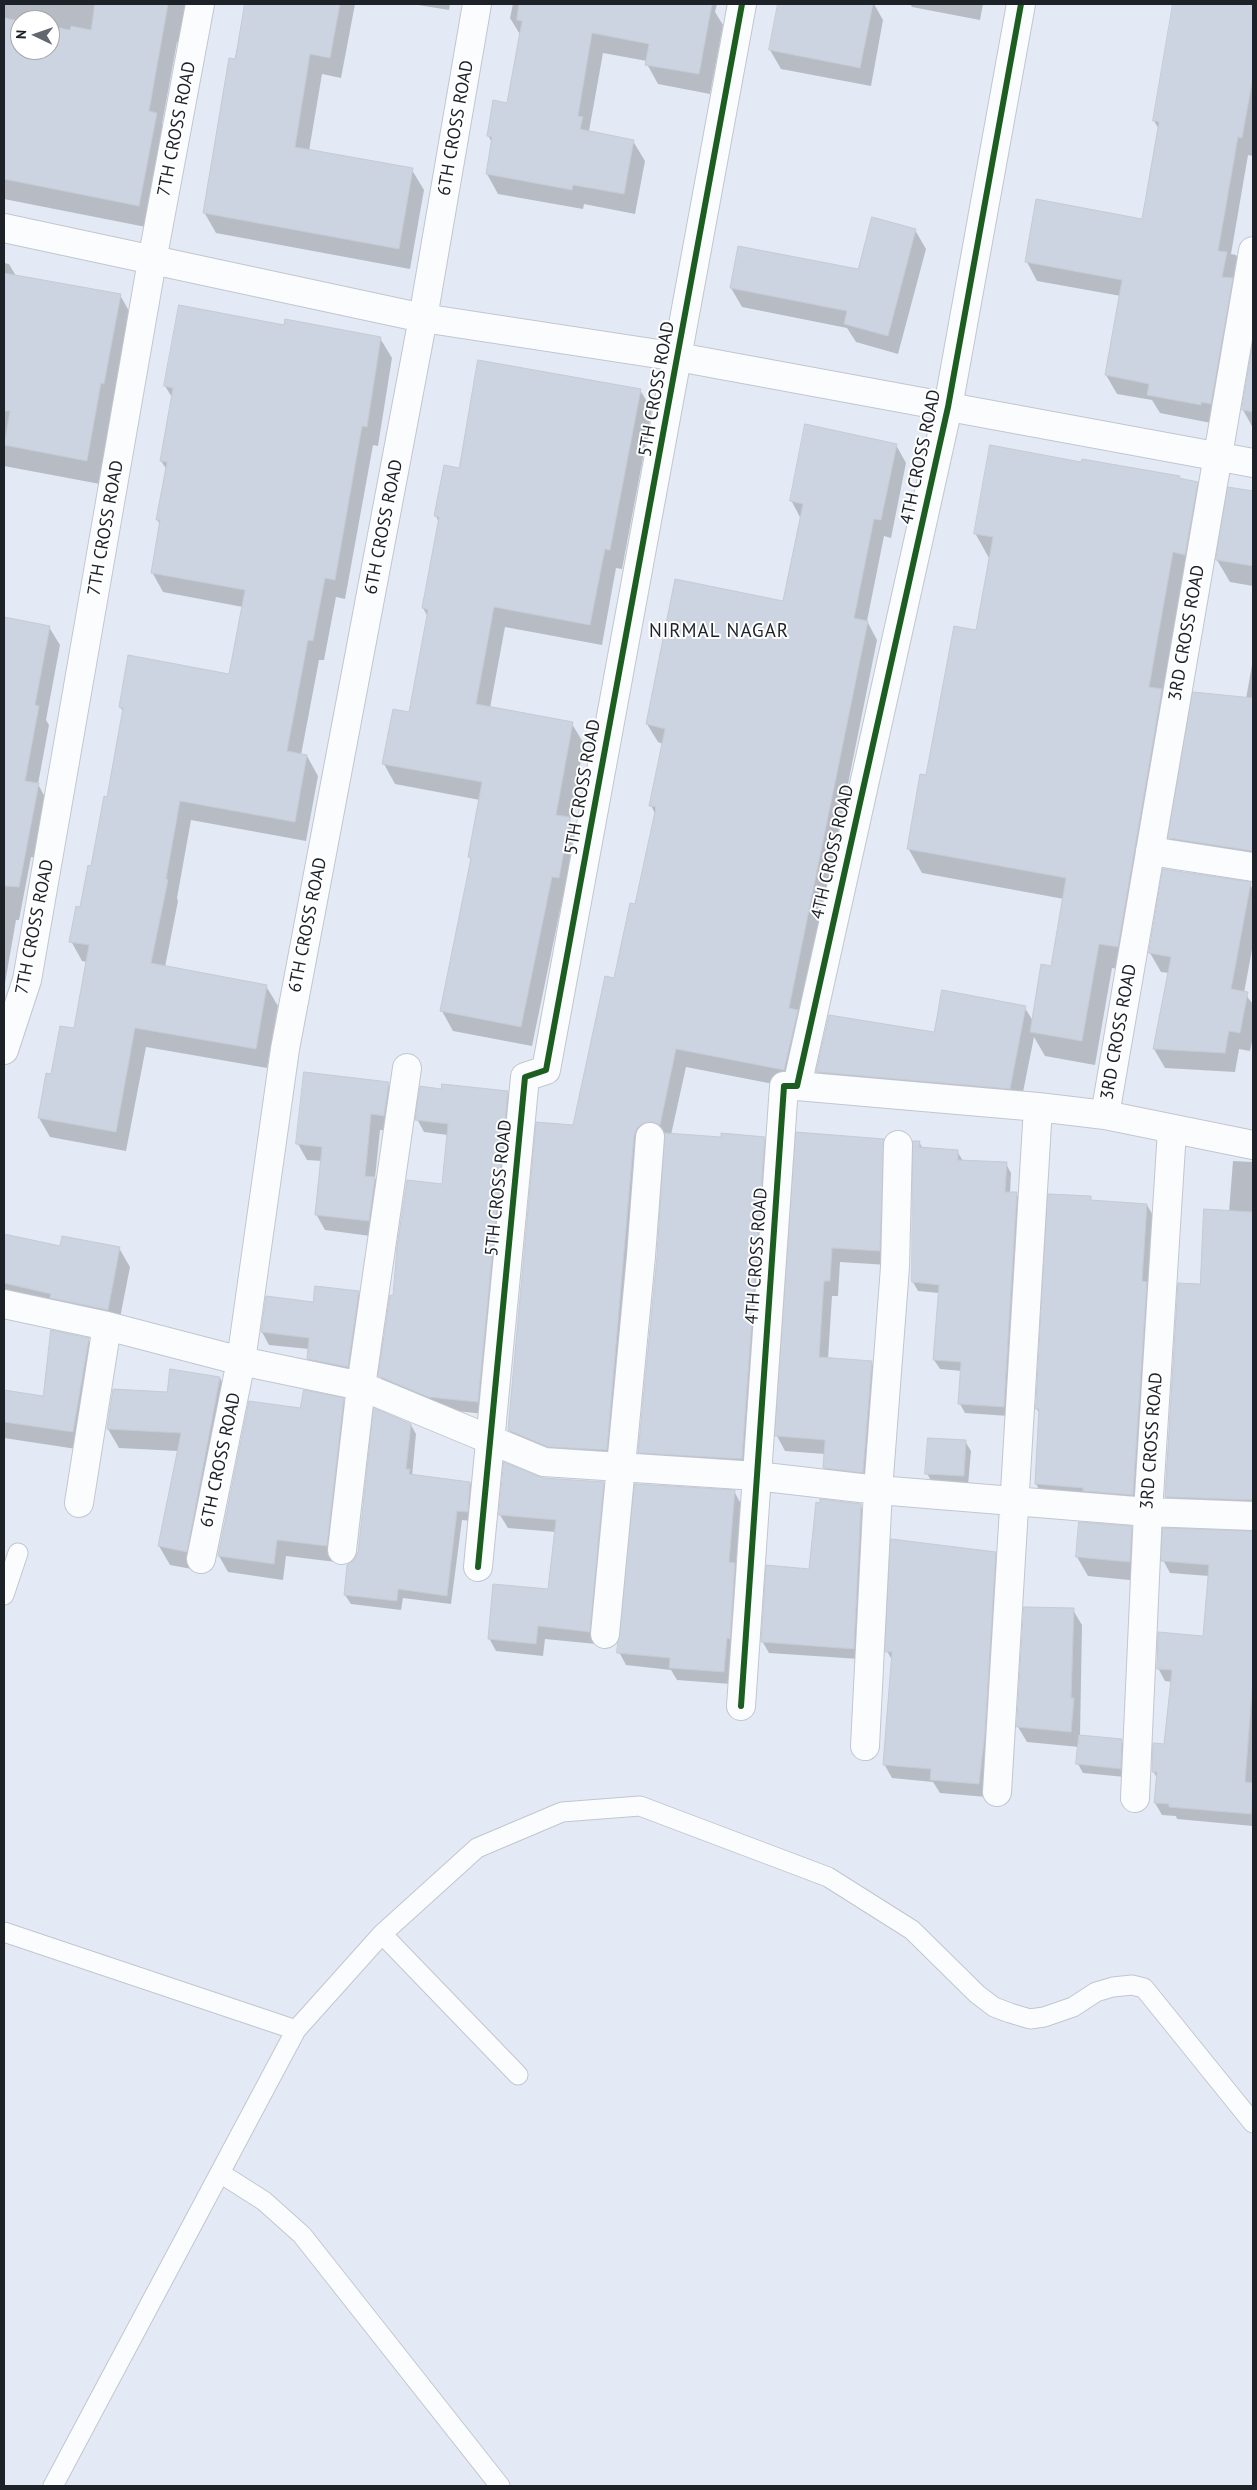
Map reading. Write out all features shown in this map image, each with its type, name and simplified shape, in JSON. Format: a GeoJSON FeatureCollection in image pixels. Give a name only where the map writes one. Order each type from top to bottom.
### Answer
{"type":"FeatureCollection","features":[{"type":"Feature","properties":{"kind":"street","name":"7TH CROSS ROAD"},"geometry":{"type":"LineString","coordinates":[[4,1050],[27,980],[152,261],[200,4]]}},
{"type":"Feature","properties":{"kind":"street","name":"6TH CROSS ROAD"},"geometry":{"type":"LineString","coordinates":[[201,1559],[241,1361],[285,1049],[423,318],[477,4]]}},
{"type":"Feature","properties":{"kind":"street","name":"5TH CROSS ROAD"},"geometry":{"type":"LineString","coordinates":[[478,1567],[525,1076],[546,1070],[742,4]]}},
{"type":"Feature","properties":{"kind":"street","name":"4TH CROSS ROAD"},"geometry":{"type":"LineString","coordinates":[[741,1706],[784,1086],[797,1086],[948,407],[1021,4]]}},
{"type":"Feature","properties":{"kind":"street"},"geometry":{"type":"LineString","coordinates":[[4,228],[423,318],[678,357],[1253,463]]}},
{"type":"Feature","properties":{"kind":"street","name":"3RD CROSS ROAD"},"geometry":{"type":"LineString","coordinates":[[1135,1798],[1148,1512],[1172,1130],[1105,1116],[1253,251]]}},
{"type":"Feature","properties":{"kind":"street"},"geometry":{"type":"LineString","coordinates":[[1150,851],[1253,867]]}},
{"type":"Feature","properties":{"kind":"street"},"geometry":{"type":"LineString","coordinates":[[342,1550],[361,1386],[407,1068]]}},
{"type":"Feature","properties":{"kind":"street"},"geometry":{"type":"LineString","coordinates":[[797,1086],[1038,1107],[1105,1116]]}},
{"type":"Feature","properties":{"kind":"street"},"geometry":{"type":"LineString","coordinates":[[998,1792],[1013,1501],[1038,1107]]}},
{"type":"Feature","properties":{"kind":"street"},"geometry":{"type":"LineString","coordinates":[[1172,1130],[1253,1145]]}},
{"type":"Feature","properties":{"kind":"street"},"geometry":{"type":"LineString","coordinates":[[605,1634],[641,1256],[650,1137]]}},
{"type":"Feature","properties":{"kind":"street"},"geometry":{"type":"LineString","coordinates":[[865,1746],[878,1490],[895,1267],[898,1144]]}},
{"type":"Feature","properties":{"kind":"street"},"geometry":{"type":"LineString","coordinates":[[4,1304],[107,1326],[241,1361],[361,1386],[544,1462],[756,1476],[878,1490],[1148,1512],[1253,1516]]}},
{"type":"Feature","properties":{"kind":"street"},"geometry":{"type":"LineString","coordinates":[[79,1503],[107,1326]]}},
{"type":"Feature","properties":{"kind":"lane"},"geometry":{"type":"LineString","coordinates":[[4,1595],[18,1552]]}},
{"type":"Feature","properties":{"kind":"lane"},"geometry":{"type":"LineString","coordinates":[[53,2486],[296,2030],[382,1934],[476,1848],[562,1812],[640,1806],[828,1877],[912,1930],[977,1994],[994,2007],[1010,2013],[1030,2019],[1044,2018],[1073,2007],[1096,1992],[1113,1987],[1132,1985],[1144,1988],[1253,2123]]}},
{"type":"Feature","properties":{"kind":"lane"},"geometry":{"type":"LineString","coordinates":[[4,1933],[296,2030]]}},
{"type":"Feature","properties":{"kind":"lane"},"geometry":{"type":"LineString","coordinates":[[382,1934],[518,2075]]}},
{"type":"Feature","properties":{"kind":"lane"},"geometry":{"type":"LineString","coordinates":[[220,2173],[264,2201],[302,2235],[500,2486]]}},
{"type":"Feature","properties":{"kind":"building"},"geometry":{"type":"Polygon","coordinates":[[[95,4],[168,4],[149,111],[157,113],[139,206],[4,179],[4,18],[10,19],[10,60],[60,60],[60,28],[70,30],[71,26],[91,30],[95,4]]]}},
{"type":"Feature","properties":{"kind":"building"},"geometry":{"type":"Polygon","coordinates":[[[245,4],[340,4],[330,58],[310,54],[295,147],[413,168],[399,249],[203,213],[229,58],[235,59],[245,4]]]}},
{"type":"Feature","properties":{"kind":"building"},"geometry":{"type":"Polygon","coordinates":[[[519,4],[712,4],[699,74],[645,65],[649,44],[592,33],[578,116],[583,117],[580,129],[634,140],[624,194],[573,185],[572,190],[486,174],[492,137],[487,136],[493,100],[507,103],[522,21],[517,20],[519,4]]]}},
{"type":"Feature","properties":{"kind":"building"},"geometry":{"type":"Polygon","coordinates":[[[778,4],[873,4],[860,68],[769,50],[778,4]]]}},
{"type":"Feature","properties":{"kind":"building"},"geometry":{"type":"Polygon","coordinates":[[[1173,4],[1253,4],[1253,77],[1242,138],[1238,137],[1218,251],[1227,252],[1222,277],[1233,278],[1211,404],[1201,402],[1201,405],[1147,395],[1149,384],[1105,375],[1122,280],[1025,262],[1036,199],[1142,219],[1159,122],[1153,121],[1173,4]]]}},
{"type":"Feature","properties":{"kind":"building"},"geometry":{"type":"Polygon","coordinates":[[[872,217],[916,229],[888,336],[844,324],[847,311],[730,288],[738,246],[858,269],[872,217]]]}},
{"type":"Feature","properties":{"kind":"building"},"geometry":{"type":"Polygon","coordinates":[[[4,273],[121,294],[104,384],[101,383],[87,461],[4,445],[10,411],[4,411],[4,273]]]}},
{"type":"Feature","properties":{"kind":"building"},"geometry":{"type":"Polygon","coordinates":[[[179,305],[284,325],[285,319],[381,337],[367,427],[362,426],[335,580],[325,578],[313,641],[308,640],[287,751],[307,755],[295,822],[180,801],[166,879],[168,880],[151,963],[267,985],[256,1049],[135,1028],[116,1132],[38,1118],[46,1073],[51,1074],[60,1026],[74,1028],[89,945],[69,942],[76,906],[80,907],[88,865],[91,866],[104,796],[107,797],[123,708],[119,707],[128,655],[229,674],[245,590],[151,573],[160,520],[156,520],[167,462],[160,461],[173,388],[164,386],[179,305]]]}},
{"type":"Feature","properties":{"kind":"building"},"geometry":{"type":"Polygon","coordinates":[[[1253,342],[1253,412],[1242,410],[1253,342]]]}},
{"type":"Feature","properties":{"kind":"building"},"geometry":{"type":"Polygon","coordinates":[[[478,360],[641,389],[610,550],[605,549],[590,625],[494,607],[476,704],[573,722],[556,815],[570,817],[559,878],[552,877],[521,1027],[440,1011],[471,858],[468,857],[482,782],[382,764],[393,709],[409,712],[428,610],[422,608],[439,517],[434,516],[444,465],[459,468],[478,360]]]}},
{"type":"Feature","properties":{"kind":"building"},"geometry":{"type":"Polygon","coordinates":[[[805,424],[897,444],[881,520],[874,519],[854,618],[868,621],[789,1008],[798,1010],[784,1070],[676,1049],[660,1125],[652,1122],[644,1123],[637,1128],[634,1136],[607,1450],[548,1447],[508,1430],[536,1122],[573,1125],[605,976],[614,978],[630,903],[635,904],[656,807],[649,806],[665,729],[646,724],[675,579],[783,601],[803,504],[790,501],[805,424]]]}},
{"type":"Feature","properties":{"kind":"building"},"geometry":{"type":"Polygon","coordinates":[[[990,445],[1081,462],[1082,459],[1180,476],[1179,478],[1198,482],[1185,555],[1173,552],[1149,687],[1162,689],[1118,947],[1099,944],[1082,1041],[1030,1032],[1041,964],[1051,966],[1066,878],[907,849],[920,774],[926,775],[954,626],[976,630],[993,537],[974,534],[990,445]]]}},
{"type":"Feature","properties":{"kind":"building"},"geometry":{"type":"Polygon","coordinates":[[[1228,487],[1253,491],[1253,566],[1216,560],[1228,487]]]}},
{"type":"Feature","properties":{"kind":"building"},"geometry":{"type":"Polygon","coordinates":[[[4,617],[50,626],[35,705],[39,706],[25,781],[39,783],[19,887],[4,886],[4,617]]]}},
{"type":"Feature","properties":{"kind":"building"},"geometry":{"type":"Polygon","coordinates":[[[1193,692],[1253,698],[1253,851],[1168,838],[1193,692]]]}},
{"type":"Feature","properties":{"kind":"building"},"geometry":{"type":"Polygon","coordinates":[[[1163,869],[1251,882],[1231,989],[1248,992],[1240,1033],[1229,1031],[1225,1053],[1153,1049],[1171,957],[1149,953],[1163,869]]]}},
{"type":"Feature","properties":{"kind":"building"},"geometry":{"type":"Polygon","coordinates":[[[942,990],[1026,1006],[1010,1089],[816,1072],[829,1015],[934,1032],[942,990]]]}},
{"type":"Feature","properties":{"kind":"building"},"geometry":{"type":"Polygon","coordinates":[[[304,1072],[389,1082],[384,1116],[371,1114],[365,1176],[375,1177],[369,1221],[315,1215],[322,1147],[296,1144],[304,1072]]]}},
{"type":"Feature","properties":{"kind":"building"},"geometry":{"type":"Polygon","coordinates":[[[442,1084],[508,1091],[478,1402],[428,1397],[378,1376],[390,1295],[393,1296],[397,1247],[407,1180],[442,1184],[448,1124],[415,1120],[420,1086],[441,1089],[442,1084]]]}},
{"type":"Feature","properties":{"kind":"building"},"geometry":{"type":"Polygon","coordinates":[[[796,1132],[884,1139],[880,1251],[832,1248],[830,1281],[824,1281],[819,1357],[872,1361],[863,1473],[823,1468],[825,1440],[775,1436],[796,1132]]]}},
{"type":"Feature","properties":{"kind":"building"},"geometry":{"type":"Polygon","coordinates":[[[665,1133],[721,1137],[721,1133],[765,1137],[742,1459],[638,1453],[657,1257],[665,1133]]]}},
{"type":"Feature","properties":{"kind":"building"},"geometry":{"type":"Polygon","coordinates":[[[913,1141],[920,1141],[919,1147],[958,1150],[958,1160],[1007,1162],[1005,1192],[1017,1192],[1004,1407],[958,1404],[961,1362],[933,1360],[939,1285],[912,1282],[913,1141]]]}},
{"type":"Feature","properties":{"kind":"building"},"geometry":{"type":"Polygon","coordinates":[[[1048,1194],[1091,1196],[1091,1200],[1147,1204],[1142,1281],[1147,1282],[1133,1495],[1083,1491],[1083,1488],[1035,1484],[1039,1409],[1036,1409],[1048,1194]]]}},
{"type":"Feature","properties":{"kind":"building"},"geometry":{"type":"Polygon","coordinates":[[[1204,1209],[1253,1212],[1253,1500],[1165,1497],[1178,1283],[1200,1284],[1204,1209]]]}},
{"type":"Feature","properties":{"kind":"building"},"geometry":{"type":"Polygon","coordinates":[[[4,1234],[60,1246],[62,1236],[120,1247],[108,1310],[50,1298],[51,1294],[4,1283],[4,1234]]]}},
{"type":"Feature","properties":{"kind":"building"},"geometry":{"type":"Polygon","coordinates":[[[315,1286],[359,1291],[348,1367],[307,1359],[309,1338],[261,1332],[266,1296],[313,1302],[315,1286]]]}},
{"type":"Feature","properties":{"kind":"building"},"geometry":{"type":"Polygon","coordinates":[[[51,1330],[89,1338],[73,1432],[4,1422],[4,1390],[43,1396],[51,1330]]]}},
{"type":"Feature","properties":{"kind":"building"},"geometry":{"type":"Polygon","coordinates":[[[170,1369],[220,1377],[187,1552],[158,1546],[181,1433],[107,1429],[113,1389],[167,1392],[170,1369]]]}},
{"type":"Feature","properties":{"kind":"building"},"geometry":{"type":"Polygon","coordinates":[[[304,1390],[344,1398],[327,1546],[277,1540],[274,1564],[218,1556],[249,1401],[300,1408],[304,1390]]]}},
{"type":"Feature","properties":{"kind":"building"},"geometry":{"type":"Polygon","coordinates":[[[374,1408],[411,1424],[406,1469],[410,1469],[409,1474],[470,1482],[468,1512],[457,1511],[447,1596],[398,1589],[397,1601],[344,1595],[347,1565],[354,1560],[358,1552],[374,1408]]]}},
{"type":"Feature","properties":{"kind":"building"},"geometry":{"type":"Polygon","coordinates":[[[928,1438],[966,1440],[964,1476],[925,1474],[928,1438]]]}},
{"type":"Feature","properties":{"kind":"building"},"geometry":{"type":"Polygon","coordinates":[[[504,1462],[543,1478],[604,1482],[590,1632],[538,1626],[536,1644],[488,1639],[493,1584],[548,1589],[556,1520],[499,1515],[504,1462]]]}},
{"type":"Feature","properties":{"kind":"building"},"geometry":{"type":"Polygon","coordinates":[[[635,1484],[735,1490],[729,1562],[735,1563],[730,1639],[727,1638],[724,1672],[669,1668],[670,1658],[617,1653],[635,1484]]]}},
{"type":"Feature","properties":{"kind":"building"},"geometry":{"type":"Polygon","coordinates":[[[820,1499],[861,1504],[854,1649],[761,1642],[766,1565],[809,1569],[816,1502],[820,1503],[820,1499]]]}},
{"type":"Feature","properties":{"kind":"building"},"geometry":{"type":"Polygon","coordinates":[[[1079,1522],[1132,1526],[1130,1562],[1076,1557],[1079,1522]]]}},
{"type":"Feature","properties":{"kind":"building"},"geometry":{"type":"Polygon","coordinates":[[[1163,1528],[1253,1531],[1253,1679],[1245,1782],[1253,1783],[1251,1814],[1169,1807],[1169,1804],[1154,1803],[1157,1772],[1152,1772],[1153,1743],[1164,1744],[1172,1670],[1157,1669],[1158,1632],[1203,1636],[1209,1565],[1161,1561],[1163,1528]]]}},
{"type":"Feature","properties":{"kind":"building"},"geometry":{"type":"Polygon","coordinates":[[[891,1539],[996,1552],[985,1733],[979,1784],[930,1780],[931,1769],[883,1765],[892,1652],[885,1652],[891,1539]]]}},
{"type":"Feature","properties":{"kind":"building"},"geometry":{"type":"Polygon","coordinates":[[[1024,1607],[1074,1608],[1071,1698],[1074,1698],[1071,1732],[1017,1727],[1024,1607]]]}},
{"type":"Feature","properties":{"kind":"building"},"geometry":{"type":"Polygon","coordinates":[[[1079,1735],[1122,1739],[1121,1769],[1076,1764],[1079,1735]]]}},
{"type":"Feature","properties":{"kind":"cycle path"},"geometry":{"type":"LineString","coordinates":[[478,1567],[525,1077],[546,1070],[742,4]]}},
{"type":"Feature","properties":{"kind":"cycle path"},"geometry":{"type":"LineString","coordinates":[[741,1706],[784,1086],[797,1086],[948,407],[1021,4]]}},
{"type":"Feature","properties":{"kind":"district","name":"NIRMAL NAGAR"},"geometry":{"type":"Point","coordinates":[719,632]}}]}
